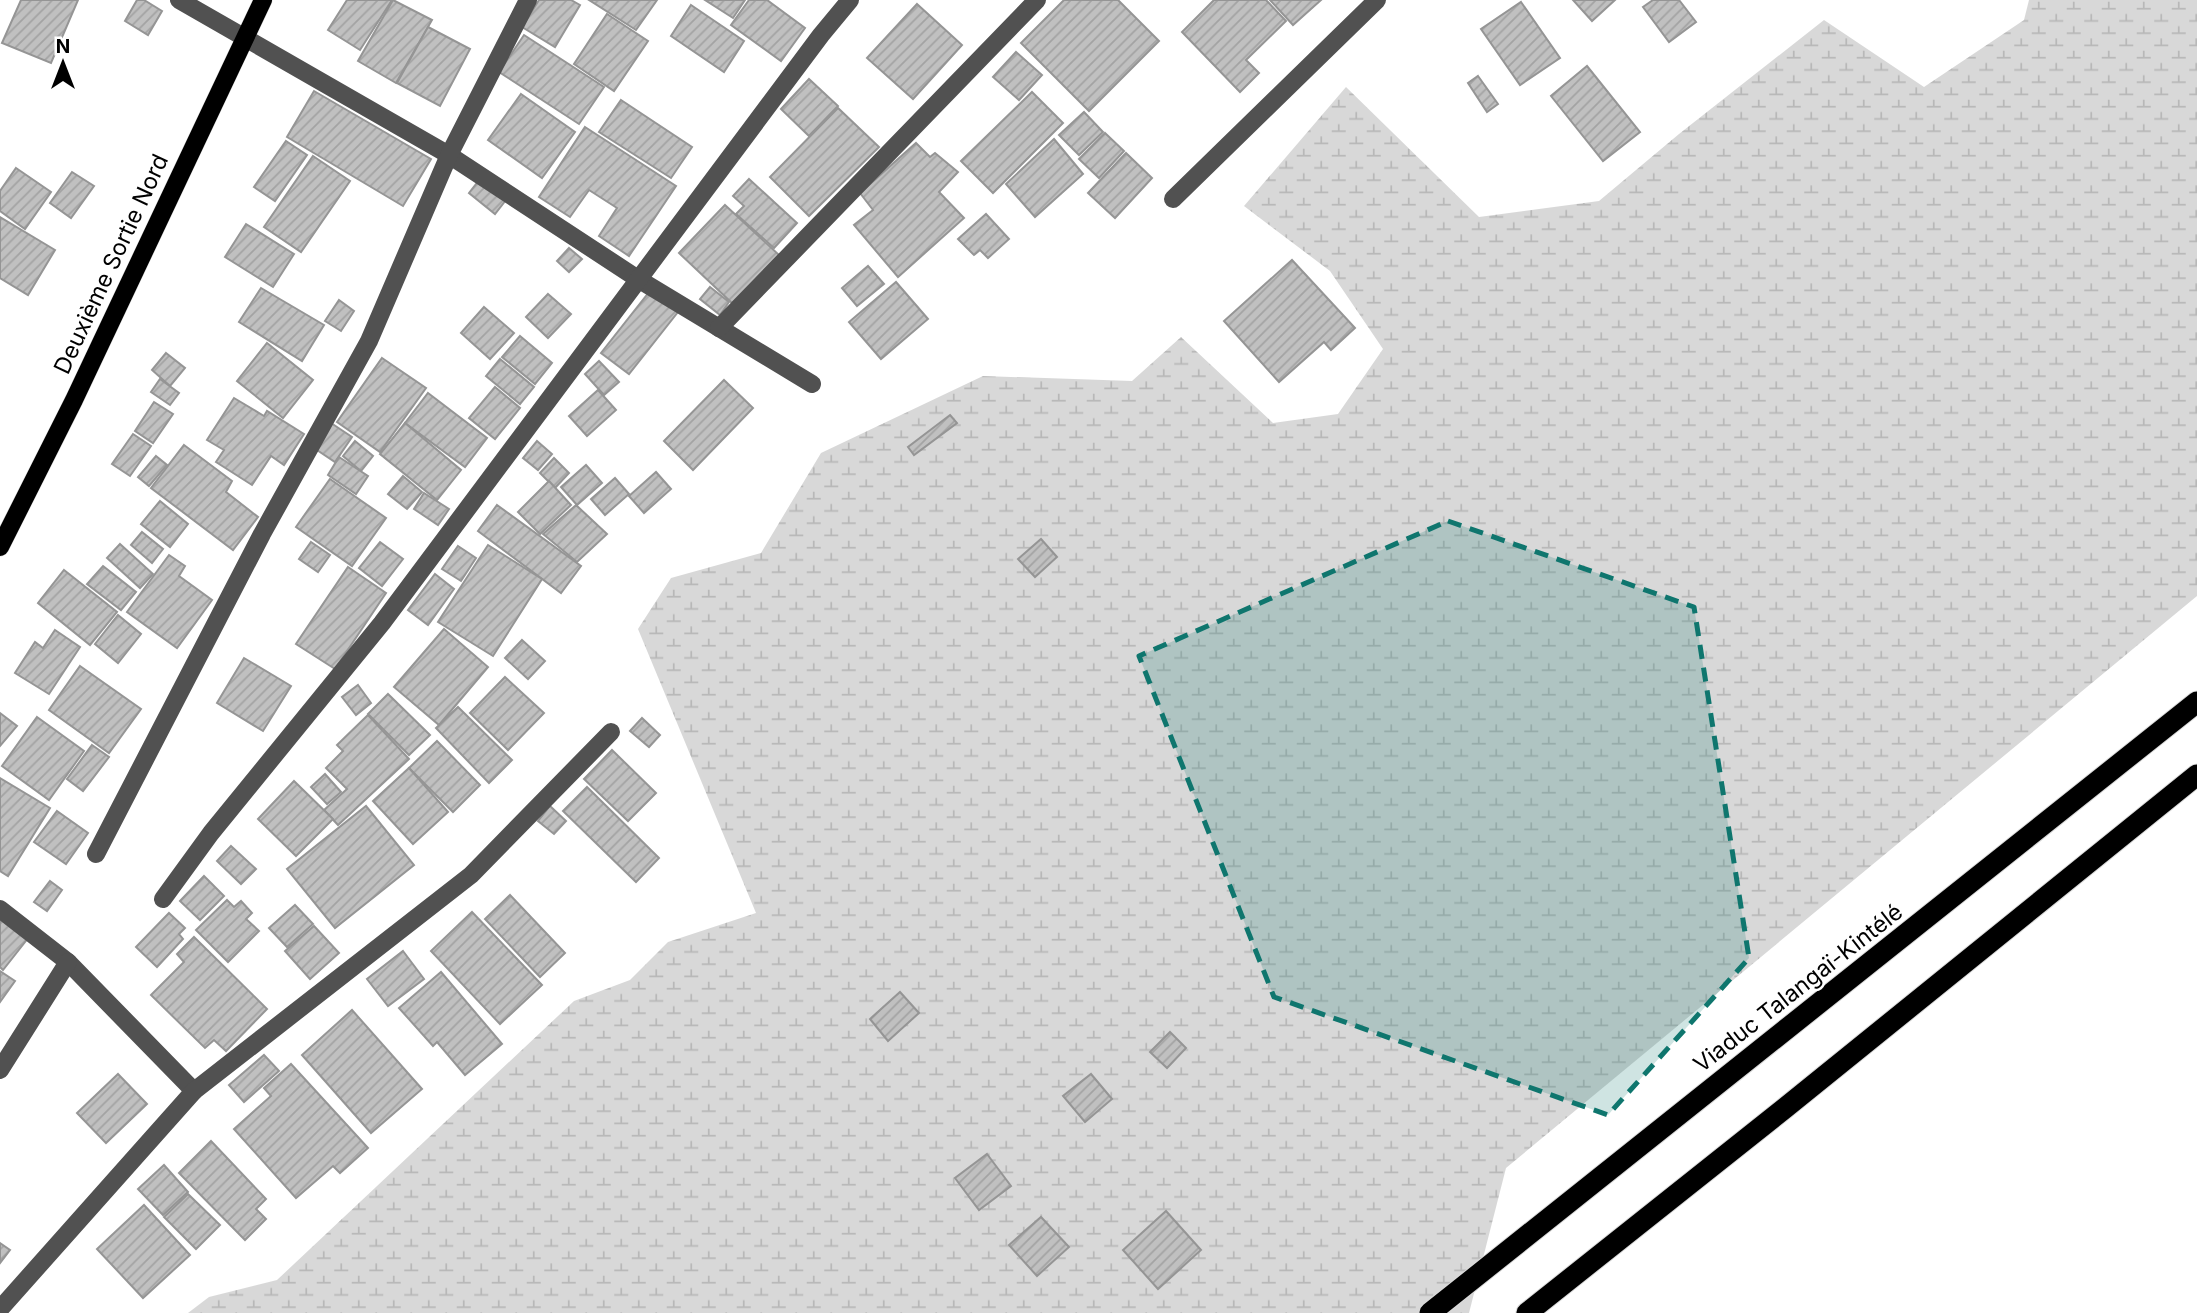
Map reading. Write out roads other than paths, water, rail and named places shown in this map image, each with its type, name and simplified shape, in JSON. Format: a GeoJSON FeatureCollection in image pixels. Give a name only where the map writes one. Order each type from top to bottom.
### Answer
{"type":"FeatureCollection","features":[{"type":"Feature","properties":{"kind":"highway","name":"Viaduc Talangaï-Kintélé"},"geometry":{"type":"LineString","coordinates":[[1430,1313],[2197,702]]}},
{"type":"Feature","properties":{"kind":"highway"},"geometry":{"type":"LineString","coordinates":[[1527,1313],[2197,775]]}},
{"type":"Feature","properties":{"kind":"main road","name":"Deuxième Sortie Nord"},"geometry":{"type":"LineString","coordinates":[[0,547],[74,400],[263,0]]}},
{"type":"Feature","properties":{"kind":"street"},"geometry":{"type":"LineString","coordinates":[[179,0],[449,155],[638,279],[812,384]]}},
{"type":"Feature","properties":{"kind":"street"},"geometry":{"type":"LineString","coordinates":[[96,854],[262,534],[369,341],[449,155],[528,0]]}},
{"type":"Feature","properties":{"kind":"street"},"geometry":{"type":"LineString","coordinates":[[163,899],[211,833],[382,622],[821,35],[850,0]]}},
{"type":"Feature","properties":{"kind":"street"},"geometry":{"type":"LineString","coordinates":[[719,328],[1037,0]]}},
{"type":"Feature","properties":{"kind":"street"},"geometry":{"type":"LineString","coordinates":[[1173,199],[1377,0]]}},
{"type":"Feature","properties":{"kind":"street"},"geometry":{"type":"LineString","coordinates":[[0,1309],[194,1091],[471,875],[611,732]]}},
{"type":"Feature","properties":{"kind":"street"},"geometry":{"type":"LineString","coordinates":[[0,909],[68,962],[194,1091]]}},
{"type":"Feature","properties":{"kind":"street"},"geometry":{"type":"LineString","coordinates":[[0,1070],[68,962]]}}]}
